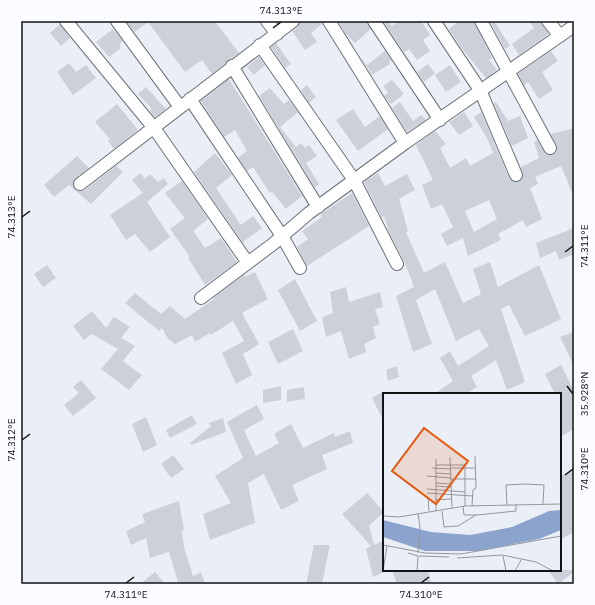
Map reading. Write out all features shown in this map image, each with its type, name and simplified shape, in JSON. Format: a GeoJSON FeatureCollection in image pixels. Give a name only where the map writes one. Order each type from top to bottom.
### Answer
{"type":"FeatureCollection","features":[{"type":"Feature","properties":{"kind":"street"},"geometry":{"type":"LineString","coordinates":[[66,21],[154,128],[248,263]]}},
{"type":"Feature","properties":{"kind":"street"},"geometry":{"type":"LineString","coordinates":[[117,21],[185,103],[282,236],[300,268]]}},
{"type":"Feature","properties":{"kind":"street"},"geometry":{"type":"LineString","coordinates":[[267,21],[277,34]]}},
{"type":"Feature","properties":{"kind":"street"},"geometry":{"type":"LineString","coordinates":[[80,184],[232,66],[293,21]]}},
{"type":"Feature","properties":{"kind":"street"},"geometry":{"type":"LineString","coordinates":[[329,21],[405,143]]}},
{"type":"Feature","properties":{"kind":"street"},"geometry":{"type":"LineString","coordinates":[[374,21],[440,120]]}},
{"type":"Feature","properties":{"kind":"street"},"geometry":{"type":"LineString","coordinates":[[434,21],[480,90],[516,175]]}},
{"type":"Feature","properties":{"kind":"street"},"geometry":{"type":"LineString","coordinates":[[481,21],[509,70],[550,148]]}},
{"type":"Feature","properties":{"kind":"street"},"geometry":{"type":"LineString","coordinates":[[548,21],[560,36]]}},
{"type":"Feature","properties":{"kind":"street"},"geometry":{"type":"LineString","coordinates":[[201,298],[354,180],[480,90],[574,26]]}},
{"type":"Feature","properties":{"kind":"street"},"geometry":{"type":"LineString","coordinates":[[260,45],[354,180],[397,264]]}},
{"type":"Feature","properties":{"kind":"street"},"geometry":{"type":"LineString","coordinates":[[232,66],[318,207]]}},
{"type":"Feature","properties":{"kind":"building"},"geometry":{"type":"Polygon","coordinates":[[[126,21],[215,21],[239,53],[212,74],[202,60],[185,72],[148,22],[135,32],[126,21]]]}},
{"type":"Feature","properties":{"kind":"building"},"geometry":{"type":"Polygon","coordinates":[[[300,21],[322,21],[322,24],[311,33],[317,42],[305,50],[292,31],[298,27],[300,21]]]}},
{"type":"Feature","properties":{"kind":"building"},"geometry":{"type":"Polygon","coordinates":[[[338,21],[367,21],[371,29],[355,43],[346,34],[338,21]]]}},
{"type":"Feature","properties":{"kind":"building"},"geometry":{"type":"Polygon","coordinates":[[[383,21],[388,21],[392,26],[399,21],[421,21],[430,35],[423,40],[430,51],[417,60],[409,49],[404,52],[383,21]]]}},
{"type":"Feature","properties":{"kind":"building"},"geometry":{"type":"Polygon","coordinates":[[[459,21],[474,21],[492,58],[489,60],[497,70],[486,78],[460,46],[449,29],[459,21]]]}},
{"type":"Feature","properties":{"kind":"building"},"geometry":{"type":"Polygon","coordinates":[[[490,21],[494,21],[510,46],[505,49],[490,21]]]}},
{"type":"Feature","properties":{"kind":"building"},"geometry":{"type":"Polygon","coordinates":[[[529,21],[541,21],[549,34],[519,55],[512,44],[534,28],[529,21]]]}},
{"type":"Feature","properties":{"kind":"building"},"geometry":{"type":"Polygon","coordinates":[[[60,24],[70,38],[61,46],[50,33],[60,24]]]}},
{"type":"Feature","properties":{"kind":"building"},"geometry":{"type":"Polygon","coordinates":[[[113,29],[123,41],[119,45],[121,48],[109,57],[96,42],[113,29]]]}},
{"type":"Feature","properties":{"kind":"building"},"geometry":{"type":"Polygon","coordinates":[[[276,43],[291,64],[285,68],[271,47],[276,43]]]}},
{"type":"Feature","properties":{"kind":"building"},"geometry":{"type":"Polygon","coordinates":[[[385,51],[392,61],[389,62],[390,64],[372,75],[361,58],[367,65],[385,51]]]}},
{"type":"Feature","properties":{"kind":"building"},"geometry":{"type":"Polygon","coordinates":[[[551,51],[558,61],[542,72],[553,90],[539,99],[528,82],[524,85],[518,74],[551,51]]]}},
{"type":"Feature","properties":{"kind":"building"},"geometry":{"type":"Polygon","coordinates":[[[259,57],[265,65],[254,75],[247,67],[259,57]]]}},
{"type":"Feature","properties":{"kind":"building"},"geometry":{"type":"Polygon","coordinates":[[[69,63],[76,72],[86,65],[96,78],[73,95],[57,72],[69,63]]]}},
{"type":"Feature","properties":{"kind":"building"},"geometry":{"type":"Polygon","coordinates":[[[428,64],[435,73],[424,82],[417,72],[428,64]]]}},
{"type":"Feature","properties":{"kind":"building"},"geometry":{"type":"Polygon","coordinates":[[[450,65],[461,82],[446,92],[435,75],[450,65]]]}},
{"type":"Feature","properties":{"kind":"building"},"geometry":{"type":"Polygon","coordinates":[[[229,79],[302,196],[286,209],[272,192],[270,193],[253,167],[247,171],[238,158],[247,151],[235,130],[224,137],[201,101],[229,79]]]}},
{"type":"Feature","properties":{"kind":"building"},"geometry":{"type":"Polygon","coordinates":[[[392,80],[404,94],[391,104],[384,96],[388,93],[383,86],[392,80]]]}},
{"type":"Feature","properties":{"kind":"building"},"geometry":{"type":"Polygon","coordinates":[[[307,85],[316,97],[309,103],[301,90],[307,85]]]}},
{"type":"Feature","properties":{"kind":"building"},"geometry":{"type":"Polygon","coordinates":[[[146,87],[166,109],[155,117],[150,111],[152,109],[138,94],[146,87]]]}},
{"type":"Feature","properties":{"kind":"building"},"geometry":{"type":"Polygon","coordinates":[[[270,88],[284,104],[289,100],[298,112],[280,127],[296,147],[301,143],[305,148],[309,145],[317,156],[306,163],[319,184],[315,187],[259,96],[270,88]]]}},
{"type":"Feature","properties":{"kind":"building"},"geometry":{"type":"Polygon","coordinates":[[[400,102],[413,121],[421,115],[426,120],[407,132],[392,108],[400,102]]]}},
{"type":"Feature","properties":{"kind":"building"},"geometry":{"type":"Polygon","coordinates":[[[496,102],[508,121],[520,116],[528,138],[512,146],[494,104],[496,102]]]}},
{"type":"Feature","properties":{"kind":"building"},"geometry":{"type":"Polygon","coordinates":[[[117,104],[138,130],[114,149],[108,141],[110,139],[95,122],[117,104]]]}},
{"type":"Feature","properties":{"kind":"building"},"geometry":{"type":"Polygon","coordinates":[[[353,109],[365,127],[380,116],[388,129],[358,151],[336,120],[353,109]]]}},
{"type":"Feature","properties":{"kind":"building"},"geometry":{"type":"Polygon","coordinates":[[[464,112],[473,126],[459,135],[449,122],[464,112]]]}},
{"type":"Feature","properties":{"kind":"building"},"geometry":{"type":"Polygon","coordinates":[[[481,112],[509,178],[515,182],[519,182],[523,176],[521,167],[539,158],[534,142],[537,140],[546,154],[553,155],[557,148],[551,134],[574,128],[574,197],[561,166],[535,177],[538,184],[530,188],[542,219],[526,227],[523,220],[498,234],[501,240],[468,256],[463,238],[447,246],[441,234],[453,227],[442,204],[431,209],[422,185],[433,180],[416,145],[435,131],[446,144],[440,148],[450,168],[466,158],[470,166],[493,153],[488,140],[474,117],[481,112]],[[489,200],[465,211],[474,232],[497,219],[489,200]]]}},
{"type":"Feature","properties":{"kind":"building"},"geometry":{"type":"Polygon","coordinates":[[[215,153],[232,175],[216,188],[241,225],[253,216],[262,228],[243,242],[246,247],[194,172],[215,153]]]}},
{"type":"Feature","properties":{"kind":"building"},"geometry":{"type":"Polygon","coordinates":[[[77,156],[89,168],[73,181],[73,185],[78,191],[85,190],[116,166],[123,172],[91,204],[69,185],[54,197],[44,185],[77,156]]]}},
{"type":"Feature","properties":{"kind":"building"},"geometry":{"type":"Polygon","coordinates":[[[140,173],[145,179],[150,174],[158,182],[164,178],[168,184],[147,202],[170,237],[150,252],[135,234],[126,240],[110,215],[143,193],[132,180],[140,173]]]}},
{"type":"Feature","properties":{"kind":"building"},"geometry":{"type":"Polygon","coordinates":[[[378,173],[385,186],[407,174],[415,190],[399,199],[408,231],[406,232],[424,273],[445,262],[463,303],[481,294],[473,269],[490,262],[498,287],[539,265],[561,319],[525,336],[509,305],[501,309],[525,382],[507,390],[496,360],[471,376],[477,387],[468,393],[435,393],[453,381],[440,358],[450,351],[458,366],[489,346],[479,329],[456,341],[435,289],[416,300],[432,344],[413,352],[396,296],[414,287],[404,261],[389,232],[384,216],[382,218],[364,182],[378,173]]]}},
{"type":"Feature","properties":{"kind":"building"},"geometry":{"type":"Polygon","coordinates":[[[182,181],[208,219],[193,231],[205,248],[221,238],[237,262],[205,285],[188,258],[190,257],[170,229],[185,218],[165,193],[182,181]]]}},
{"type":"Feature","properties":{"kind":"building"},"geometry":{"type":"Polygon","coordinates":[[[352,193],[369,226],[307,266],[297,247],[308,239],[302,231],[322,217],[321,214],[352,193]]]}},
{"type":"Feature","properties":{"kind":"building"},"geometry":{"type":"Polygon","coordinates":[[[574,228],[574,254],[559,260],[556,251],[540,258],[536,243],[574,228]]]}},
{"type":"Feature","properties":{"kind":"building"},"geometry":{"type":"Polygon","coordinates":[[[47,265],[56,278],[43,287],[34,274],[47,265]]]}},
{"type":"Feature","properties":{"kind":"building"},"geometry":{"type":"Polygon","coordinates":[[[255,272],[268,299],[242,313],[259,344],[243,354],[252,375],[236,384],[222,353],[244,341],[233,321],[211,335],[210,333],[195,342],[192,335],[175,344],[168,339],[162,328],[159,331],[125,303],[135,293],[161,314],[170,306],[185,319],[214,299],[213,298],[244,275],[245,277],[255,272]]]}},
{"type":"Feature","properties":{"kind":"building"},"geometry":{"type":"Polygon","coordinates":[[[295,279],[317,321],[300,331],[278,290],[295,279]]]}},
{"type":"Feature","properties":{"kind":"building"},"geometry":{"type":"Polygon","coordinates":[[[346,287],[349,302],[380,292],[383,307],[375,309],[380,324],[373,327],[376,338],[364,344],[366,352],[349,359],[341,331],[326,337],[322,317],[333,313],[330,292],[346,287]]]}},
{"type":"Feature","properties":{"kind":"building"},"geometry":{"type":"Polygon","coordinates":[[[92,311],[106,328],[114,317],[130,327],[121,338],[135,346],[123,361],[142,375],[129,390],[101,369],[118,349],[92,334],[84,340],[73,326],[92,311]]]}},
{"type":"Feature","properties":{"kind":"building"},"geometry":{"type":"Polygon","coordinates":[[[293,329],[303,351],[278,364],[268,342],[293,329]]]}},
{"type":"Feature","properties":{"kind":"building"},"geometry":{"type":"Polygon","coordinates":[[[574,332],[574,366],[560,337],[574,332]]]}},
{"type":"Feature","properties":{"kind":"building"},"geometry":{"type":"Polygon","coordinates":[[[561,365],[574,391],[574,429],[561,436],[561,393],[554,393],[545,374],[561,365]]]}},
{"type":"Feature","properties":{"kind":"building"},"geometry":{"type":"Polygon","coordinates":[[[397,366],[399,377],[388,381],[386,370],[397,366]]]}},
{"type":"Feature","properties":{"kind":"building"},"geometry":{"type":"Polygon","coordinates":[[[81,380],[96,398],[73,416],[64,405],[79,393],[73,387],[81,380]]]}},
{"type":"Feature","properties":{"kind":"building"},"geometry":{"type":"Polygon","coordinates":[[[281,386],[281,400],[263,403],[263,390],[281,386]]]}},
{"type":"Feature","properties":{"kind":"building"},"geometry":{"type":"Polygon","coordinates":[[[304,387],[305,399],[287,402],[287,390],[304,387]]]}},
{"type":"Feature","properties":{"kind":"building"},"geometry":{"type":"Polygon","coordinates":[[[384,391],[383,420],[372,398],[384,391]]]}},
{"type":"Feature","properties":{"kind":"building"},"geometry":{"type":"Polygon","coordinates":[[[257,405],[264,419],[244,430],[256,456],[279,443],[274,434],[291,424],[303,448],[334,433],[335,437],[350,431],[353,443],[322,455],[327,469],[292,485],[299,501],[281,510],[264,474],[248,483],[255,523],[210,540],[203,514],[231,503],[215,476],[243,458],[227,422],[257,405]]]}},
{"type":"Feature","properties":{"kind":"building"},"geometry":{"type":"Polygon","coordinates":[[[192,415],[197,424],[170,438],[166,430],[192,415]]]}},
{"type":"Feature","properties":{"kind":"building"},"geometry":{"type":"Polygon","coordinates":[[[146,417],[157,445],[143,452],[132,424],[146,417]]]}},
{"type":"Feature","properties":{"kind":"building"},"geometry":{"type":"Polygon","coordinates":[[[223,418],[226,432],[191,445],[190,443],[211,426],[209,423],[223,418]]]}},
{"type":"Feature","properties":{"kind":"building"},"geometry":{"type":"Polygon","coordinates":[[[173,455],[184,469],[171,478],[161,464],[173,455]]]}},
{"type":"Feature","properties":{"kind":"building"},"geometry":{"type":"Polygon","coordinates":[[[574,468],[574,532],[561,539],[561,476],[574,468]]]}},
{"type":"Feature","properties":{"kind":"building"},"geometry":{"type":"Polygon","coordinates":[[[367,493],[383,511],[383,513],[369,526],[374,545],[383,540],[384,572],[373,577],[366,549],[371,546],[342,514],[367,493]]]}},
{"type":"Feature","properties":{"kind":"building"},"geometry":{"type":"Polygon","coordinates":[[[179,501],[184,530],[182,531],[184,547],[193,576],[201,572],[205,584],[174,584],[178,582],[169,552],[150,558],[146,538],[131,545],[126,531],[145,522],[142,514],[179,501]]]}},
{"type":"Feature","properties":{"kind":"building"},"geometry":{"type":"Polygon","coordinates":[[[314,545],[330,545],[322,584],[306,584],[314,545]]]}},
{"type":"Feature","properties":{"kind":"building"},"geometry":{"type":"Polygon","coordinates":[[[574,570],[574,572],[558,584],[549,571],[574,570]]]}},
{"type":"Feature","properties":{"kind":"building"},"geometry":{"type":"Polygon","coordinates":[[[392,571],[428,571],[431,584],[397,584],[392,571]]]}},
{"type":"Feature","properties":{"kind":"building"},"geometry":{"type":"Polygon","coordinates":[[[155,572],[165,584],[140,584],[155,572]]]}}]}
